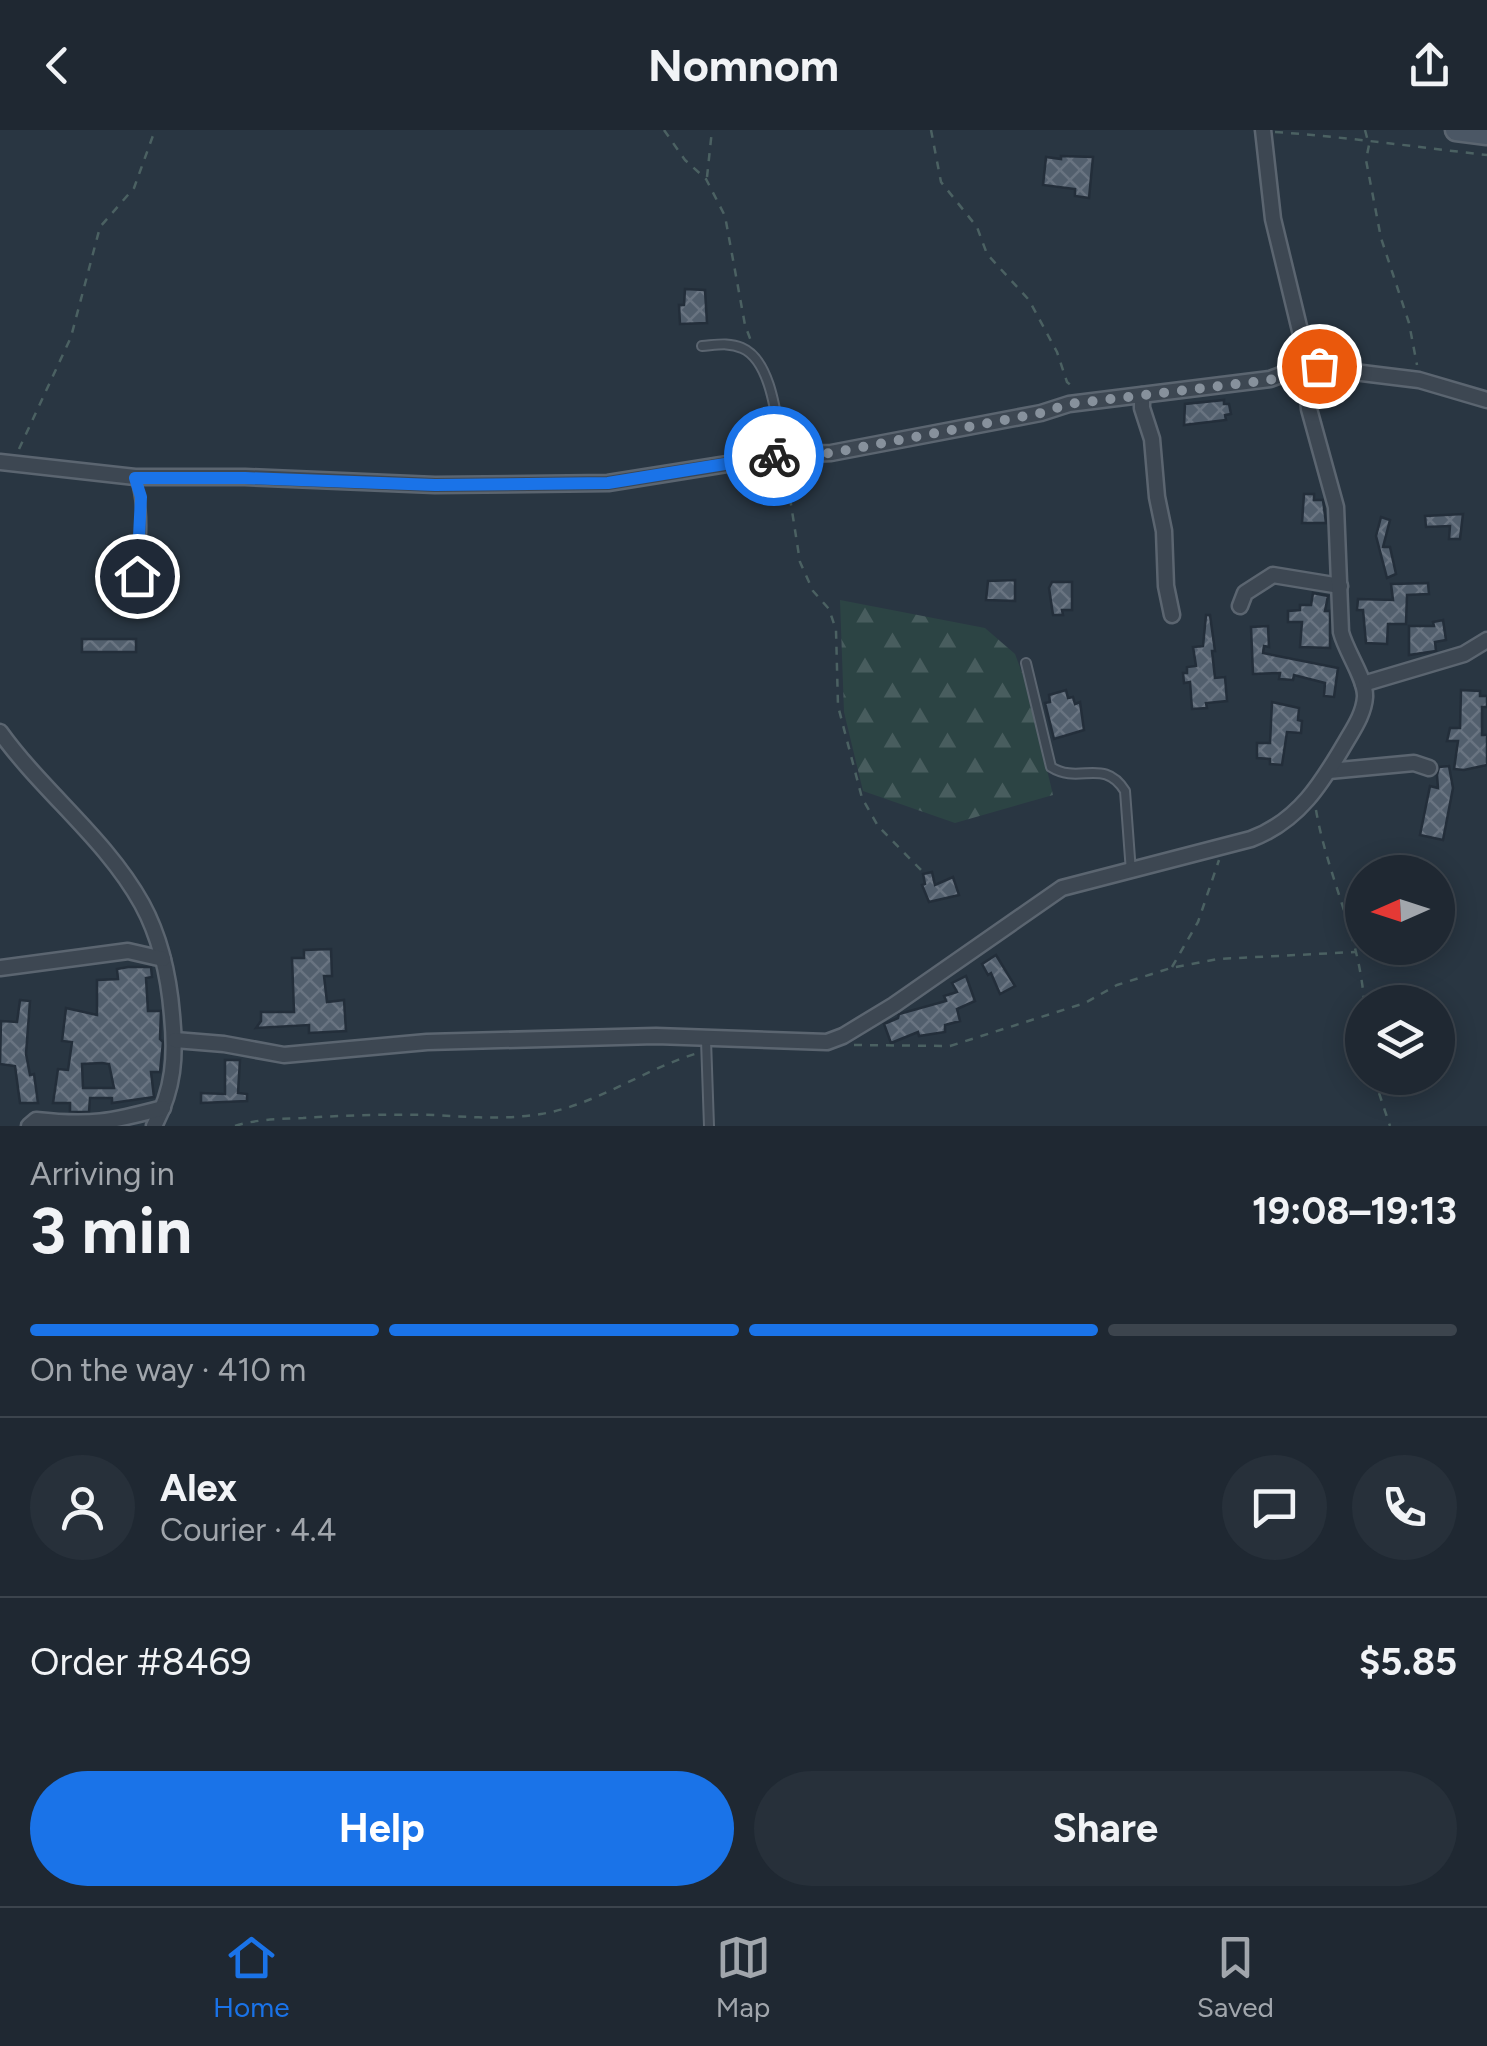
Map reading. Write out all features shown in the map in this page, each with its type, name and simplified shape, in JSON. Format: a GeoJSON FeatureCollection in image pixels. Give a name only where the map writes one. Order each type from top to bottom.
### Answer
{"type":"FeatureCollection","features":[{"type":"Feature","properties":{"kind":"main road"},"geometry":{"type":"LineString","coordinates":[[1456,130],[1487,134]]}},
{"type":"Feature","properties":{"kind":"street"},"geometry":{"type":"LineString","coordinates":[[175,1040],[224,1044],[284,1056],[428,1042],[656,1036],[705,1046],[828,1042],[894,1005],[1055,892],[1267,833],[1314,795],[1362,710],[1364,684],[1346,651],[1341,632],[1336,507],[1317,448],[1304,342],[1273,219],[1264,136]]}},
{"type":"Feature","properties":{"kind":"street"},"geometry":{"type":"LineString","coordinates":[[6,463],[135,478],[435,485],[608,483],[783,454],[831,453],[1096,400],[1270,380],[1305,366],[1419,380],[1487,400]]}},
{"type":"Feature","properties":{"kind":"street"},"geometry":{"type":"LineString","coordinates":[[1142,396],[1152,439],[1172,615]]}},
{"type":"Feature","properties":{"kind":"street"},"geometry":{"type":"LineString","coordinates":[[1240,606],[1245,593],[1273,575],[1340,586]]}},
{"type":"Feature","properties":{"kind":"street"},"geometry":{"type":"LineString","coordinates":[[1364,684],[1464,654],[1487,640]]}},
{"type":"Feature","properties":{"kind":"street"},"geometry":{"type":"LineString","coordinates":[[0,732],[120,872],[143,906],[163,959],[175,1040],[175,1065],[154,1126]]}},
{"type":"Feature","properties":{"kind":"street"},"geometry":{"type":"LineString","coordinates":[[1328,771],[1414,762],[1429,768]]}},
{"type":"Feature","properties":{"kind":"street"},"geometry":{"type":"LineString","coordinates":[[0,968],[128,952],[163,959]]}},
{"type":"Feature","properties":{"kind":"street"},"geometry":{"type":"LineString","coordinates":[[29,1126],[36,1120],[83,1125],[111,1122],[163,1108]]}},
{"type":"Feature","properties":{"kind":"lane"},"geometry":{"type":"LineString","coordinates":[[702,346],[728,344],[744,348],[759,362],[772,394],[783,454]]}},
{"type":"Feature","properties":{"kind":"lane"},"geometry":{"type":"LineString","coordinates":[[130,592],[137,576],[139,546],[141,497],[135,478]]}},
{"type":"Feature","properties":{"kind":"lane"},"geometry":{"type":"LineString","coordinates":[[1026,664],[1051,767],[1062,774],[1105,772],[1125,791],[1131,872]]}},
{"type":"Feature","properties":{"kind":"lane"},"geometry":{"type":"LineString","coordinates":[[705,1046],[709,1126]]}},
{"type":"Feature","properties":{"kind":"path"},"geometry":{"type":"LineString","coordinates":[[6,463],[29,432],[71,337],[100,227],[134,188],[155,130]]}},
{"type":"Feature","properties":{"kind":"path"},"geometry":{"type":"LineString","coordinates":[[664,130],[685,160],[706,178],[725,216],[744,325],[759,362]]}},
{"type":"Feature","properties":{"kind":"path"},"geometry":{"type":"LineString","coordinates":[[706,178],[712,130]]}},
{"type":"Feature","properties":{"kind":"path"},"geometry":{"type":"LineString","coordinates":[[931,130],[941,182],[977,227],[988,254],[1028,300],[1057,352],[1067,382],[1096,400]]}},
{"type":"Feature","properties":{"kind":"path"},"geometry":{"type":"LineString","coordinates":[[1364,130],[1381,238],[1409,323],[1419,380]]}},
{"type":"Feature","properties":{"kind":"path"},"geometry":{"type":"LineString","coordinates":[[1264,136],[1276,132],[1366,139],[1420,150],[1487,155]]}},
{"type":"Feature","properties":{"kind":"path"},"geometry":{"type":"LineString","coordinates":[[783,454],[800,562],[814,591],[829,609],[836,630],[838,706],[862,798],[878,826],[921,870]]}},
{"type":"Feature","properties":{"kind":"path"},"geometry":{"type":"LineString","coordinates":[[1314,795],[1345,920]]}},
{"type":"Feature","properties":{"kind":"path"},"geometry":{"type":"LineString","coordinates":[[1171,968],[1198,922],[1217,869],[1220,848]]}},
{"type":"Feature","properties":{"kind":"path"},"geometry":{"type":"LineString","coordinates":[[828,1042],[878,1047],[950,1046],[1085,1003],[1117,985],[1171,968],[1218,958],[1345,952]]}},
{"type":"Feature","properties":{"kind":"path"},"geometry":{"type":"LineString","coordinates":[[235,1126],[254,1120],[351,1115],[438,1115],[459,1119],[542,1114],[582,1104],[705,1046]]}},
{"type":"Feature","properties":{"kind":"path"},"geometry":{"type":"LineString","coordinates":[[1380,1095],[1390,1126]]}},
{"type":"Feature","properties":{"kind":"green space"},"geometry":{"type":"Polygon","coordinates":[[[840,600],[985,628],[1015,654],[1027,686],[1053,795],[955,823],[863,791],[844,712],[840,600]]]}},
{"type":"Feature","properties":{"kind":"building"},"geometry":{"type":"Polygon","coordinates":[[[1046,157],[1093,157],[1089,198],[1075,196],[1075,189],[1043,185],[1046,157]]]}},
{"type":"Feature","properties":{"kind":"building"},"geometry":{"type":"Polygon","coordinates":[[[685,289],[705,290],[707,323],[680,324],[679,305],[684,305],[685,289]]]}},
{"type":"Feature","properties":{"kind":"building"},"geometry":{"type":"Polygon","coordinates":[[[1224,400],[1231,414],[1225,415],[1226,420],[1184,425],[1185,404],[1224,400]]]}},
{"type":"Feature","properties":{"kind":"building"},"geometry":{"type":"Polygon","coordinates":[[[1304,494],[1314,494],[1314,500],[1323,500],[1326,523],[1302,523],[1304,494]]]}},
{"type":"Feature","properties":{"kind":"building"},"geometry":{"type":"Polygon","coordinates":[[[1463,514],[1460,539],[1449,539],[1450,526],[1426,527],[1425,516],[1463,514]]]}},
{"type":"Feature","properties":{"kind":"building"},"geometry":{"type":"Polygon","coordinates":[[[1381,517],[1390,520],[1383,547],[1390,547],[1396,574],[1387,578],[1376,536],[1381,517]]]}},
{"type":"Feature","properties":{"kind":"building"},"geometry":{"type":"Polygon","coordinates":[[[1015,580],[1015,601],[986,600],[988,581],[1015,580]]]}},
{"type":"Feature","properties":{"kind":"building"},"geometry":{"type":"Polygon","coordinates":[[[1052,582],[1072,582],[1072,610],[1062,610],[1063,615],[1053,615],[1049,588],[1052,582]]]}},
{"type":"Feature","properties":{"kind":"building"},"geometry":{"type":"Polygon","coordinates":[[[1428,583],[1429,594],[1407,595],[1406,624],[1388,624],[1387,644],[1366,643],[1358,599],[1393,600],[1391,584],[1428,583]]]}},
{"type":"Feature","properties":{"kind":"building"},"geometry":{"type":"Polygon","coordinates":[[[1313,593],[1328,596],[1325,611],[1330,611],[1330,648],[1300,647],[1302,622],[1288,622],[1288,611],[1311,605],[1313,593]]]}},
{"type":"Feature","properties":{"kind":"building"},"geometry":{"type":"Polygon","coordinates":[[[1206,615],[1210,615],[1215,678],[1225,677],[1227,701],[1192,709],[1190,682],[1184,683],[1183,673],[1187,673],[1187,667],[1196,666],[1193,647],[1203,646],[1206,615]]]}},
{"type":"Feature","properties":{"kind":"building"},"geometry":{"type":"Polygon","coordinates":[[[1443,620],[1446,640],[1435,642],[1436,651],[1409,655],[1409,626],[1434,626],[1433,622],[1443,620]]]}},
{"type":"Feature","properties":{"kind":"building"},"geometry":{"type":"Polygon","coordinates":[[[1268,626],[1269,647],[1264,646],[1263,653],[1338,668],[1334,697],[1324,696],[1325,683],[1294,675],[1293,680],[1279,679],[1280,673],[1253,674],[1251,627],[1268,626]]]}},
{"type":"Feature","properties":{"kind":"building"},"geometry":{"type":"Polygon","coordinates":[[[82,639],[136,639],[136,652],[82,652],[82,639]]]}},
{"type":"Feature","properties":{"kind":"building"},"geometry":{"type":"Polygon","coordinates":[[[1066,690],[1075,704],[1080,702],[1084,730],[1054,739],[1045,703],[1050,702],[1049,695],[1066,690]]]}},
{"type":"Feature","properties":{"kind":"building"},"geometry":{"type":"Polygon","coordinates":[[[1461,690],[1480,691],[1480,696],[1487,696],[1487,707],[1482,707],[1482,735],[1487,735],[1487,765],[1464,770],[1454,769],[1458,741],[1447,741],[1450,728],[1460,728],[1461,690]]]}},
{"type":"Feature","properties":{"kind":"building"},"geometry":{"type":"Polygon","coordinates":[[[1272,702],[1299,708],[1298,720],[1302,721],[1301,733],[1287,732],[1282,765],[1257,758],[1257,743],[1270,743],[1272,702]]]}},
{"type":"Feature","properties":{"kind":"building"},"geometry":{"type":"Polygon","coordinates":[[[1449,766],[1453,788],[1443,840],[1420,835],[1430,786],[1438,788],[1439,767],[1449,766]]]}},
{"type":"Feature","properties":{"kind":"building"},"geometry":{"type":"Polygon","coordinates":[[[932,872],[935,885],[953,877],[959,895],[929,902],[922,885],[923,874],[932,872]]]}},
{"type":"Feature","properties":{"kind":"building"},"geometry":{"type":"Polygon","coordinates":[[[331,949],[332,976],[324,976],[327,1002],[344,1000],[346,1031],[309,1033],[309,1025],[256,1028],[261,1012],[294,1012],[292,958],[304,958],[304,950],[331,949]]]}},
{"type":"Feature","properties":{"kind":"building"},"geometry":{"type":"Polygon","coordinates":[[[996,955],[1015,986],[1000,994],[991,973],[988,975],[982,964],[996,955]]]}},
{"type":"Feature","properties":{"kind":"building"},"geometry":{"type":"Polygon","coordinates":[[[151,967],[152,977],[146,978],[148,1011],[161,1011],[163,1042],[160,1072],[151,1072],[154,1097],[112,1103],[112,1098],[90,1098],[89,1112],[70,1112],[70,1103],[53,1103],[58,1069],[68,1070],[72,1042],[62,1041],[66,1008],[97,1015],[97,980],[118,979],[117,969],[151,967]],[[82,1064],[83,1088],[114,1088],[109,1064],[82,1064]]]}},
{"type":"Feature","properties":{"kind":"building"},"geometry":{"type":"Polygon","coordinates":[[[966,976],[975,1001],[957,1009],[960,1021],[945,1025],[945,1032],[919,1036],[918,1032],[891,1043],[884,1024],[899,1014],[946,1001],[944,996],[957,992],[952,983],[966,976]]]}},
{"type":"Feature","properties":{"kind":"building"},"geometry":{"type":"Polygon","coordinates":[[[20,1000],[30,1001],[26,1054],[30,1075],[34,1074],[38,1103],[20,1103],[15,1066],[0,1064],[1,1021],[17,1022],[20,1000]]]}},
{"type":"Feature","properties":{"kind":"building"},"geometry":{"type":"Polygon","coordinates":[[[225,1060],[240,1060],[238,1093],[247,1094],[247,1101],[201,1103],[201,1093],[225,1094],[225,1060]]]}},
{"type":"Feature","properties":{"kind":"way so far"},"geometry":{"type":"LineString","coordinates":[[774,456],[831,453],[1041,413],[1069,404],[1270,380],[1305,366],[1319,366]]}},
{"type":"Feature","properties":{"kind":"route"},"geometry":{"type":"LineString","coordinates":[[137,576],[141,497],[135,478],[435,485],[608,483],[774,456]]}}]}
